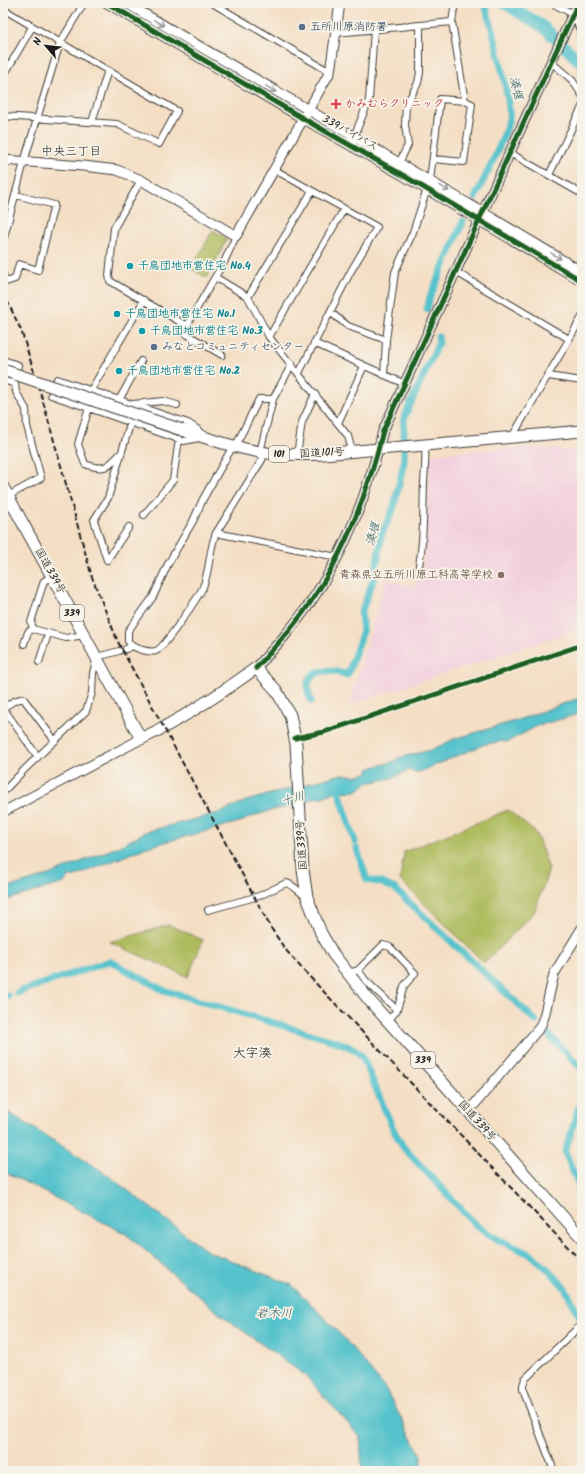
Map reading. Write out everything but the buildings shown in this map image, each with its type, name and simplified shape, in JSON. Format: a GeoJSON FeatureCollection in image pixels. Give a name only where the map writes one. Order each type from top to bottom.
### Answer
{"type":"FeatureCollection","features":[{"type":"Feature","properties":{"kind":"highway","name":"国道101号"},"geometry":{"type":"LineString","coordinates":[[3,370],[181,435],[204,437],[234,447],[262,452],[297,455],[352,452],[512,438],[582,430]]}},
{"type":"Feature","properties":{"kind":"highway","name":"国道339号"},"geometry":{"type":"LineString","coordinates":[[6,491],[141,739]]}},
{"type":"Feature","properties":{"kind":"highway","name":"国道339号"},"geometry":{"type":"LineString","coordinates":[[256,668],[284,703],[290,716],[296,744],[303,860],[307,897],[321,933],[333,954],[353,971],[388,1021],[582,1238]]}},
{"type":"Feature","properties":{"kind":"highway"},"geometry":{"type":"LineString","coordinates":[[141,739],[167,726],[216,697],[256,668]]}},
{"type":"Feature","properties":{"kind":"street"},"geometry":{"type":"LineString","coordinates":[[3,241],[24,162],[60,43],[84,3]]}},
{"type":"Feature","properties":{"kind":"street","name":"339バイパス"},"geometry":{"type":"LineString","coordinates":[[107,3],[352,141],[479,221],[582,282]]}},
{"type":"Feature","properties":{"kind":"street"},"geometry":{"type":"LineString","coordinates":[[126,3],[306,115]]}},
{"type":"Feature","properties":{"kind":"street"},"geometry":{"type":"LineString","coordinates":[[212,3],[330,72]]}},
{"type":"Feature","properties":{"kind":"street"},"geometry":{"type":"LineString","coordinates":[[222,354],[183,332],[330,72],[340,3]]}},
{"type":"Feature","properties":{"kind":"street"},"geometry":{"type":"LineString","coordinates":[[455,3],[452,22],[465,101]]}},
{"type":"Feature","properties":{"kind":"street"},"geometry":{"type":"LineString","coordinates":[[552,3],[573,14],[582,34]]}},
{"type":"Feature","properties":{"kind":"street"},"geometry":{"type":"LineString","coordinates":[[256,668],[293,626],[314,597],[337,556],[375,468],[383,431],[578,3]]}},
{"type":"Feature","properties":{"kind":"street"},"geometry":{"type":"LineString","coordinates":[[3,9],[177,111],[159,144],[117,124],[3,116]]}},
{"type":"Feature","properties":{"kind":"street"},"geometry":{"type":"LineString","coordinates":[[336,33],[452,22]]}},
{"type":"Feature","properties":{"kind":"street"},"geometry":{"type":"LineString","coordinates":[[400,162],[408,145],[404,125],[406,105],[418,83],[420,72],[420,26]]}},
{"type":"Feature","properties":{"kind":"street"},"geometry":{"type":"LineString","coordinates":[[3,77],[32,27]]}},
{"type":"Feature","properties":{"kind":"street"},"geometry":{"type":"LineString","coordinates":[[374,30],[369,100],[352,141],[400,162],[582,272]]}},
{"type":"Feature","properties":{"kind":"street"},"geometry":{"type":"LineString","coordinates":[[553,59],[572,80],[582,95]]}},
{"type":"Feature","properties":{"kind":"street"},"geometry":{"type":"LineString","coordinates":[[92,122],[108,70]]}},
{"type":"Feature","properties":{"kind":"street"},"geometry":{"type":"LineString","coordinates":[[384,374],[386,340],[395,272],[413,232],[428,189],[440,99],[465,101],[472,104],[464,162],[433,159]]}},
{"type":"Feature","properties":{"kind":"street"},"geometry":{"type":"LineString","coordinates":[[549,175],[582,107]]}},
{"type":"Feature","properties":{"kind":"street"},"geometry":{"type":"LineString","coordinates":[[510,153],[582,194]]}},
{"type":"Feature","properties":{"kind":"street"},"geometry":{"type":"LineString","coordinates":[[3,160],[98,167],[117,170],[141,180],[236,236]]}},
{"type":"Feature","properties":{"kind":"street"},"geometry":{"type":"LineString","coordinates":[[275,170],[377,227],[350,272],[299,373]]}},
{"type":"Feature","properties":{"kind":"street"},"geometry":{"type":"LineString","coordinates":[[141,180],[114,228],[109,275],[110,281],[187,326]]}},
{"type":"Feature","properties":{"kind":"street"},"geometry":{"type":"LineString","coordinates":[[248,297],[312,191]]}},
{"type":"Feature","properties":{"kind":"street"},"geometry":{"type":"LineString","coordinates":[[3,275],[6,282],[15,279],[19,264],[38,270],[54,205],[16,195]]}},
{"type":"Feature","properties":{"kind":"street"},"geometry":{"type":"LineString","coordinates":[[269,337],[344,209]]}},
{"type":"Feature","properties":{"kind":"street"},"geometry":{"type":"LineString","coordinates":[[456,272],[569,339]]}},
{"type":"Feature","properties":{"kind":"street"},"geometry":{"type":"LineString","coordinates":[[215,277],[248,297],[269,337],[348,436],[352,452]]}},
{"type":"Feature","properties":{"kind":"street"},"geometry":{"type":"LineString","coordinates":[[91,390],[144,300]]}},
{"type":"Feature","properties":{"kind":"street"},"geometry":{"type":"LineString","coordinates":[[330,312],[348,326],[386,340]]}},
{"type":"Feature","properties":{"kind":"street"},"geometry":{"type":"LineString","coordinates":[[512,438],[581,321]]}},
{"type":"Feature","properties":{"kind":"street"},"geometry":{"type":"LineString","coordinates":[[314,343],[405,384]]}},
{"type":"Feature","properties":{"kind":"street"},"geometry":{"type":"LineString","coordinates":[[3,360],[18,365],[15,384],[16,392],[26,409],[27,426],[41,478],[6,491]]}},
{"type":"Feature","properties":{"kind":"street"},"geometry":{"type":"LineString","coordinates":[[119,400],[141,361]]}},
{"type":"Feature","properties":{"kind":"street"},"geometry":{"type":"LineString","coordinates":[[273,399],[259,399],[234,447],[203,499],[193,521],[168,564],[153,597],[128,631],[128,641],[132,646],[140,650],[154,652],[159,649],[177,627],[203,587],[212,542],[216,532],[262,460],[262,452],[273,399],[292,364]]}},
{"type":"Feature","properties":{"kind":"street"},"geometry":{"type":"LineString","coordinates":[[338,424],[364,366]]}},
{"type":"Feature","properties":{"kind":"street"},"geometry":{"type":"LineString","coordinates":[[548,376],[582,381]]}},
{"type":"Feature","properties":{"kind":"street"},"geometry":{"type":"LineString","coordinates":[[144,515],[173,480],[181,435],[131,421],[51,395],[57,379],[188,423],[198,429],[204,437]]}},
{"type":"Feature","properties":{"kind":"street"},"geometry":{"type":"LineString","coordinates":[[3,380],[15,384]]}},
{"type":"Feature","properties":{"kind":"street"},"geometry":{"type":"LineString","coordinates":[[297,455],[302,422],[315,394]]}},
{"type":"Feature","properties":{"kind":"street"},"geometry":{"type":"LineString","coordinates":[[129,404],[163,400],[177,405]]}},
{"type":"Feature","properties":{"kind":"street"},"geometry":{"type":"LineString","coordinates":[[89,408],[78,444],[85,464],[99,469],[107,467],[122,453]]}},
{"type":"Feature","properties":{"kind":"street"},"geometry":{"type":"LineString","coordinates":[[129,527],[107,560],[94,520],[108,498],[131,421]]}},
{"type":"Feature","properties":{"kind":"street"},"geometry":{"type":"LineString","coordinates":[[418,571],[423,549],[424,481],[427,465],[425,446]]}},
{"type":"Feature","properties":{"kind":"street"},"geometry":{"type":"LineString","coordinates":[[216,532],[337,556]]}},
{"type":"Feature","properties":{"kind":"street"},"geometry":{"type":"LineString","coordinates":[[33,629],[31,622],[44,581],[52,576]]}},
{"type":"Feature","properties":{"kind":"street"},"geometry":{"type":"LineString","coordinates":[[33,629],[66,638],[84,634]]}},
{"type":"Feature","properties":{"kind":"street"},"geometry":{"type":"LineString","coordinates":[[24,644],[28,632],[33,629]]}},
{"type":"Feature","properties":{"kind":"street"},"geometry":{"type":"LineString","coordinates":[[38,662],[48,634]]}},
{"type":"Feature","properties":{"kind":"street"},"geometry":{"type":"LineString","coordinates":[[126,649],[132,646]]}},
{"type":"Feature","properties":{"kind":"street"},"geometry":{"type":"LineString","coordinates":[[3,792],[86,711],[89,705],[97,657],[119,651]]}},
{"type":"Feature","properties":{"kind":"street"},"geometry":{"type":"LineString","coordinates":[[38,757],[3,708],[14,701],[23,698],[55,741]]}},
{"type":"Feature","properties":{"kind":"street"},"geometry":{"type":"LineString","coordinates":[[3,812],[141,739]]}},
{"type":"Feature","properties":{"kind":"street"},"geometry":{"type":"LineString","coordinates":[[208,910],[259,896],[286,883],[293,885],[301,894],[307,897]]}},
{"type":"Feature","properties":{"kind":"street"},"geometry":{"type":"LineString","coordinates":[[468,1112],[540,1027],[544,1017],[554,974],[582,928]]}},
{"type":"Feature","properties":{"kind":"street"},"geometry":{"type":"LineString","coordinates":[[388,1021],[397,1010],[404,986],[415,972],[390,947],[383,945],[353,971],[397,1010]]}},
{"type":"Feature","properties":{"kind":"street"},"geometry":{"type":"LineString","coordinates":[[554,1471],[522,1385],[525,1379],[581,1325]]}},
{"type":"Feature","properties":{"kind":"shaded area","name":"青森県立五所川原工科高等学校"},"geometry":{"type":"Polygon","coordinates":[[[522,447],[582,451],[582,628],[349,705],[386,579],[414,587],[421,571],[425,554],[430,454],[522,447]]]}},
{"type":"Feature","properties":{"kind":"green space"},"geometry":{"type":"Polygon","coordinates":[[[213,230],[227,239],[207,278],[191,269],[213,230]]]}},
{"type":"Feature","properties":{"kind":"green space"},"geometry":{"type":"Polygon","coordinates":[[[508,810],[536,833],[549,869],[534,913],[484,963],[400,880],[404,852],[508,810]]]}},
{"type":"Feature","properties":{"kind":"green space"},"geometry":{"type":"Polygon","coordinates":[[[169,925],[203,940],[188,977],[110,942],[169,925]]]}},
{"type":"Feature","properties":{"kind":"water","name":"十川"},"geometry":{"type":"Polygon","coordinates":[[[582,697],[582,713],[537,726],[507,742],[502,741],[485,744],[419,772],[412,772],[409,770],[392,778],[367,783],[356,791],[334,792],[323,797],[312,798],[307,802],[295,806],[276,809],[250,817],[243,821],[147,847],[76,876],[70,877],[64,883],[3,901],[3,889],[46,876],[122,845],[145,832],[222,812],[246,801],[342,774],[354,776],[368,773],[370,768],[396,761],[398,758],[431,750],[454,739],[515,721],[582,697]]]}},
{"type":"Feature","properties":{"kind":"water","name":"岩木川"},"geometry":{"type":"Polygon","coordinates":[[[3,1109],[105,1173],[207,1251],[292,1285],[345,1339],[385,1388],[422,1457],[421,1471],[362,1471],[360,1437],[306,1376],[221,1315],[126,1234],[3,1171],[3,1109]]]}},
{"type":"Feature","properties":{"kind":"waterway","name":"湊堰"},"geometry":{"type":"LineString","coordinates":[[475,198],[499,149],[509,119],[504,80],[496,43],[484,3]]}},
{"type":"Feature","properties":{"kind":"waterway"},"geometry":{"type":"LineString","coordinates":[[504,3],[542,26],[582,63]]}},
{"type":"Feature","properties":{"kind":"waterway","name":"湊堰"},"geometry":{"type":"LineString","coordinates":[[427,309],[430,297],[463,222]]}},
{"type":"Feature","properties":{"kind":"waterway","name":"湊堰"},"geometry":{"type":"LineString","coordinates":[[311,701],[308,691],[308,683],[311,677],[316,673],[330,671],[347,675],[363,631],[361,613],[375,575],[382,533],[393,510],[404,461],[404,418],[439,342],[438,337]]}},
{"type":"Feature","properties":{"kind":"waterway"},"geometry":{"type":"LineString","coordinates":[[337,785],[355,842]]}},
{"type":"Feature","properties":{"kind":"waterway"},"geometry":{"type":"LineString","coordinates":[[357,849],[367,880],[382,883],[395,889],[536,1021]]}},
{"type":"Feature","properties":{"kind":"waterway"},"geometry":{"type":"LineString","coordinates":[[30,988],[110,961],[163,990],[341,1043],[354,1049],[362,1056],[394,1131],[404,1148],[478,1227],[499,1240],[532,1255],[551,1272],[565,1288],[582,1321]]}},
{"type":"Feature","properties":{"kind":"waterway"},"geometry":{"type":"LineString","coordinates":[[17,993],[24,990]]}},
{"type":"Feature","properties":{"kind":"waterway"},"geometry":{"type":"LineString","coordinates":[[3,993],[4,996],[8,996]]}},
{"type":"Feature","properties":{"kind":"waterway"},"geometry":{"type":"LineString","coordinates":[[544,1030],[582,1069]]}},
{"type":"Feature","properties":{"kind":"waterway"},"geometry":{"type":"LineString","coordinates":[[582,1097],[565,1152],[582,1193]]}},
{"type":"Feature","properties":{"kind":"railway"},"geometry":{"type":"LineString","coordinates":[[3,292],[21,330],[42,398],[92,577],[118,642],[271,928],[285,949],[304,971],[582,1262]]}},
{"type":"Feature","properties":{"kind":"cycle path"},"geometry":{"type":"LineString","coordinates":[[107,3],[582,281]]}},
{"type":"Feature","properties":{"kind":"cycle path"},"geometry":{"type":"LineString","coordinates":[[256,668],[301,616],[326,578],[347,538],[364,496],[383,431],[578,3]]}},
{"type":"Feature","properties":{"kind":"cycle path"},"geometry":{"type":"LineString","coordinates":[[295,738],[324,732],[582,645]]}},
{"type":"Feature","properties":{"kind":"place","name":"五所川原消防署"},"geometry":{"type":"Point","coordinates":[302,27]}},
{"type":"Feature","properties":{"kind":"place","name":"かみむらクリニック"},"geometry":{"type":"Point","coordinates":[336,104]}},
{"type":"Feature","properties":{"kind":"place","name":"千鳥団地市営住宅 No.4"},"geometry":{"type":"Point","coordinates":[130,266]}},
{"type":"Feature","properties":{"kind":"place","name":"千鳥団地市営住宅 No.1"},"geometry":{"type":"Point","coordinates":[117,314]}},
{"type":"Feature","properties":{"kind":"place","name":"千鳥団地市営住宅 No.3"},"geometry":{"type":"Point","coordinates":[142,331]}},
{"type":"Feature","properties":{"kind":"place","name":"みなとコミュニティセンター"},"geometry":{"type":"Point","coordinates":[154,347]}},
{"type":"Feature","properties":{"kind":"place","name":"千鳥団地市営住宅 No.2"},"geometry":{"type":"Point","coordinates":[119,371]}},
{"type":"Feature","properties":{"kind":"place","name":"青森県立五所川原工科高等学校"},"geometry":{"type":"Point","coordinates":[501,575]}},
{"type":"Feature","properties":{"kind":"district","name":"中央三丁目"},"geometry":{"type":"Point","coordinates":[71,151]}},
{"type":"Feature","properties":{"kind":"district","name":"大字湊"},"geometry":{"type":"Point","coordinates":[252,1053]}}]}
